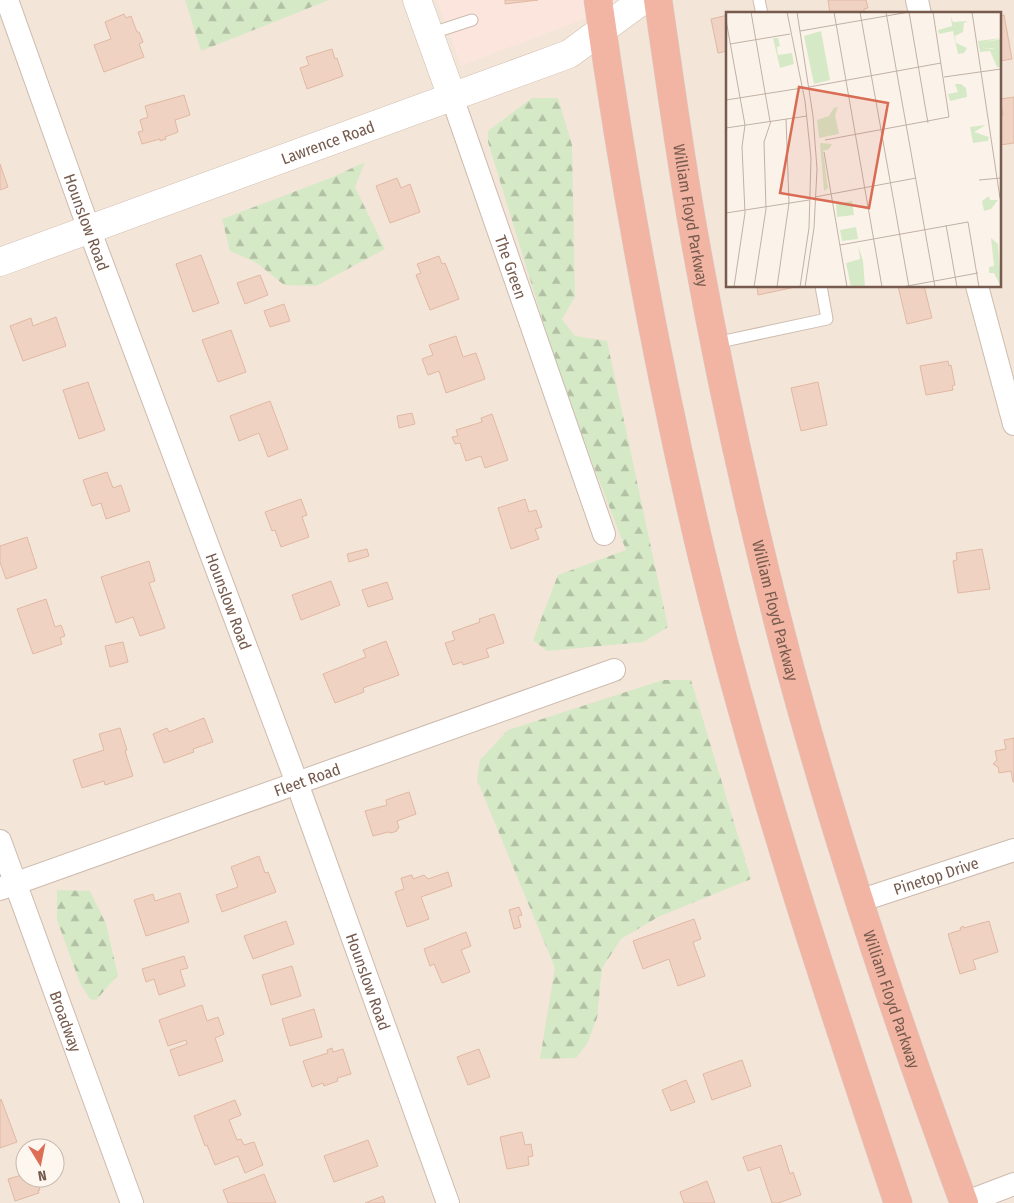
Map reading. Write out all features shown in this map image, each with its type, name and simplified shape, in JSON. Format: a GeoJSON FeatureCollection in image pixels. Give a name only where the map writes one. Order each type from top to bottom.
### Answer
{"type":"FeatureCollection","features":[{"type":"Feature","properties":{"kind":"highway"},"geometry":{"type":"LineString","coordinates":[[598,0],[639,260],[702,554],[741,704],[779,837],[823,979],[898,1203]]}},
{"type":"Feature","properties":{"kind":"highway","name":"William Floyd Parkway"},"geometry":{"type":"LineString","coordinates":[[658,0],[692,222],[715,344],[750,503],[790,668],[824,787],[888,991],[964,1203]]}},
{"type":"Feature","properties":{"kind":"street","name":"Hounslow Road"},"geometry":{"type":"LineString","coordinates":[[7,0],[90,230],[297,783],[448,1203]]}},
{"type":"Feature","properties":{"kind":"street","name":"The Green"},"geometry":{"type":"LineString","coordinates":[[417,0],[604,534]]}},
{"type":"Feature","properties":{"kind":"street","name":"Lawrence Road"},"geometry":{"type":"LineString","coordinates":[[0,262],[569,54],[643,0]]}},
{"type":"Feature","properties":{"kind":"street"},"geometry":{"type":"LineString","coordinates":[[977,288],[1014,424]]}},
{"type":"Feature","properties":{"kind":"street","name":"Fleet Road"},"geometry":{"type":"LineString","coordinates":[[7,886],[614,670]]}},
{"type":"Feature","properties":{"kind":"street","name":"Broadway"},"geometry":{"type":"LineString","coordinates":[[0,841],[7,886],[132,1203]]}},
{"type":"Feature","properties":{"kind":"street","name":"Pinetop Drive"},"geometry":{"type":"LineString","coordinates":[[859,901],[1014,850]]}},
{"type":"Feature","properties":{"kind":"street"},"geometry":{"type":"LineString","coordinates":[[964,1203],[1014,1184]]}},
{"type":"Feature","properties":{"kind":"lane"},"geometry":{"type":"LineString","coordinates":[[429,34],[472,20]]}},
{"type":"Feature","properties":{"kind":"lane"},"geometry":{"type":"LineString","coordinates":[[715,344],[827,319],[821,288]]}},
{"type":"Feature","properties":{"kind":"shaded area"},"geometry":{"type":"Polygon","coordinates":[[[0,0],[1014,0],[1014,1203],[0,1203],[0,0]]]}},
{"type":"Feature","properties":{"kind":"shaded area"},"geometry":{"type":"Polygon","coordinates":[[[437,0],[626,0],[626,3],[461,66],[437,0]]]}},
{"type":"Feature","properties":{"kind":"green space"},"geometry":{"type":"Polygon","coordinates":[[[185,0],[329,0],[201,51],[185,0]]]}},
{"type":"Feature","properties":{"kind":"green space"},"geometry":{"type":"Polygon","coordinates":[[[532,98],[558,98],[572,145],[575,297],[562,319],[575,336],[607,341],[668,627],[643,642],[547,651],[533,640],[558,575],[626,550],[564,390],[488,142],[488,131],[532,98]]]}},
{"type":"Feature","properties":{"kind":"green space"},"geometry":{"type":"Polygon","coordinates":[[[365,162],[355,187],[385,249],[316,286],[284,285],[257,263],[230,251],[222,219],[333,177],[365,162]]]}},
{"type":"Feature","properties":{"kind":"green space"},"geometry":{"type":"Polygon","coordinates":[[[663,680],[691,680],[751,879],[658,917],[621,939],[602,968],[597,1018],[587,1044],[576,1058],[540,1059],[555,968],[477,780],[480,760],[508,730],[663,680]]]}},
{"type":"Feature","properties":{"kind":"green space"},"geometry":{"type":"Polygon","coordinates":[[[57,890],[90,891],[106,924],[118,975],[96,1000],[90,999],[80,983],[57,920],[57,890]]]}},
{"type":"Feature","properties":{"kind":"building"},"geometry":{"type":"Polygon","coordinates":[[[505,0],[538,0],[505,4],[505,0]]]}},
{"type":"Feature","properties":{"kind":"building"},"geometry":{"type":"Polygon","coordinates":[[[828,0],[866,0],[868,8],[864,9],[864,12],[830,12],[828,0]]]}},
{"type":"Feature","properties":{"kind":"building"},"geometry":{"type":"Polygon","coordinates":[[[124,14],[126,18],[131,16],[137,32],[139,32],[143,42],[139,44],[144,57],[104,72],[94,45],[111,39],[105,22],[124,14]]]}},
{"type":"Feature","properties":{"kind":"building"},"geometry":{"type":"Polygon","coordinates":[[[726,15],[726,51],[718,53],[711,19],[726,15]]]}},
{"type":"Feature","properties":{"kind":"building"},"geometry":{"type":"Polygon","coordinates":[[[1004,15],[1012,59],[1002,61],[1002,16],[1004,15]]]}},
{"type":"Feature","properties":{"kind":"building"},"geometry":{"type":"Polygon","coordinates":[[[332,49],[343,76],[307,89],[300,68],[309,65],[306,57],[332,49]]]}},
{"type":"Feature","properties":{"kind":"building"},"geometry":{"type":"Polygon","coordinates":[[[184,95],[190,115],[175,120],[178,132],[160,141],[160,139],[142,144],[138,132],[143,131],[140,120],[148,117],[145,106],[184,95]]]}},
{"type":"Feature","properties":{"kind":"building"},"geometry":{"type":"Polygon","coordinates":[[[1014,97],[1014,143],[1002,145],[1003,115],[1002,99],[1014,97]]]}},
{"type":"Feature","properties":{"kind":"building"},"geometry":{"type":"Polygon","coordinates":[[[0,164],[8,187],[0,190],[0,164]]]}},
{"type":"Feature","properties":{"kind":"building"},"geometry":{"type":"Polygon","coordinates":[[[397,178],[401,188],[410,184],[420,212],[390,223],[376,186],[397,178]]]}},
{"type":"Feature","properties":{"kind":"building"},"geometry":{"type":"Polygon","coordinates":[[[201,255],[219,303],[193,312],[176,264],[201,255]]]}},
{"type":"Feature","properties":{"kind":"building"},"geometry":{"type":"Polygon","coordinates":[[[439,256],[442,264],[445,263],[459,299],[430,310],[416,275],[421,273],[417,264],[439,256]]]}},
{"type":"Feature","properties":{"kind":"building"},"geometry":{"type":"Polygon","coordinates":[[[260,275],[268,295],[245,304],[237,283],[260,275]]]}},
{"type":"Feature","properties":{"kind":"building"},"geometry":{"type":"Polygon","coordinates":[[[757,288],[791,288],[758,295],[757,288]]]}},
{"type":"Feature","properties":{"kind":"building"},"geometry":{"type":"Polygon","coordinates":[[[898,288],[924,288],[932,318],[907,324],[898,288]]]}},
{"type":"Feature","properties":{"kind":"building"},"geometry":{"type":"Polygon","coordinates":[[[284,304],[290,321],[270,327],[264,311],[284,304]]]}},
{"type":"Feature","properties":{"kind":"building"},"geometry":{"type":"Polygon","coordinates":[[[56,317],[66,346],[23,361],[10,326],[31,318],[33,326],[56,317]]]}},
{"type":"Feature","properties":{"kind":"building"},"geometry":{"type":"Polygon","coordinates":[[[231,330],[246,372],[218,382],[202,340],[231,330]]]}},
{"type":"Feature","properties":{"kind":"building"},"geometry":{"type":"Polygon","coordinates":[[[456,336],[463,357],[476,353],[485,379],[446,393],[439,371],[428,375],[422,359],[433,355],[429,345],[456,336]]]}},
{"type":"Feature","properties":{"kind":"building"},"geometry":{"type":"Polygon","coordinates":[[[948,361],[949,366],[951,365],[955,385],[952,386],[953,390],[926,395],[920,366],[948,361]]]}},
{"type":"Feature","properties":{"kind":"building"},"geometry":{"type":"Polygon","coordinates":[[[88,382],[105,430],[79,439],[63,390],[88,382]]]}},
{"type":"Feature","properties":{"kind":"building"},"geometry":{"type":"Polygon","coordinates":[[[818,382],[827,425],[801,431],[791,388],[818,382]]]}},
{"type":"Feature","properties":{"kind":"building"},"geometry":{"type":"Polygon","coordinates":[[[270,401],[288,449],[268,457],[259,433],[239,441],[230,416],[270,401]]]}},
{"type":"Feature","properties":{"kind":"building"},"geometry":{"type":"Polygon","coordinates":[[[412,413],[415,424],[399,428],[397,416],[412,413]]]}},
{"type":"Feature","properties":{"kind":"building"},"geometry":{"type":"Polygon","coordinates":[[[492,414],[508,460],[485,468],[481,456],[466,461],[460,443],[455,444],[452,437],[458,436],[456,430],[482,422],[481,418],[492,414]]]}},
{"type":"Feature","properties":{"kind":"building"},"geometry":{"type":"Polygon","coordinates":[[[107,472],[113,488],[121,485],[130,511],[106,519],[101,503],[92,506],[83,480],[107,472]]]}},
{"type":"Feature","properties":{"kind":"building"},"geometry":{"type":"Polygon","coordinates":[[[301,499],[307,515],[302,517],[309,537],[281,547],[275,530],[272,531],[265,512],[301,499]]]}},
{"type":"Feature","properties":{"kind":"building"},"geometry":{"type":"Polygon","coordinates":[[[525,499],[529,512],[536,510],[542,527],[535,529],[539,539],[511,549],[498,508],[525,499]]]}},
{"type":"Feature","properties":{"kind":"building"},"geometry":{"type":"Polygon","coordinates":[[[27,537],[37,568],[6,579],[0,562],[0,546],[27,537]]]}},
{"type":"Feature","properties":{"kind":"building"},"geometry":{"type":"Polygon","coordinates":[[[367,549],[369,556],[349,562],[347,554],[367,549]]]}},
{"type":"Feature","properties":{"kind":"building"},"geometry":{"type":"Polygon","coordinates":[[[982,549],[990,589],[958,593],[953,561],[957,560],[956,553],[982,549]]]}},
{"type":"Feature","properties":{"kind":"building"},"geometry":{"type":"Polygon","coordinates":[[[149,561],[155,581],[149,583],[165,628],[140,636],[133,617],[116,623],[101,577],[149,561]]]}},
{"type":"Feature","properties":{"kind":"building"},"geometry":{"type":"Polygon","coordinates":[[[331,581],[340,605],[301,620],[292,595],[331,581]]]}},
{"type":"Feature","properties":{"kind":"building"},"geometry":{"type":"Polygon","coordinates":[[[387,582],[393,599],[368,607],[362,590],[387,582]]]}},
{"type":"Feature","properties":{"kind":"building"},"geometry":{"type":"Polygon","coordinates":[[[46,599],[55,627],[61,625],[65,636],[60,638],[62,644],[33,654],[17,609],[46,599]]]}},
{"type":"Feature","properties":{"kind":"building"},"geometry":{"type":"Polygon","coordinates":[[[494,614],[504,643],[486,649],[489,657],[463,665],[462,662],[453,665],[445,643],[455,640],[452,632],[480,622],[479,619],[494,614]]]}},
{"type":"Feature","properties":{"kind":"building"},"geometry":{"type":"Polygon","coordinates":[[[386,641],[399,675],[363,688],[364,692],[335,703],[323,674],[366,657],[363,650],[386,641]]]}},
{"type":"Feature","properties":{"kind":"building"},"geometry":{"type":"Polygon","coordinates":[[[123,642],[128,662],[110,667],[105,646],[123,642]]]}},
{"type":"Feature","properties":{"kind":"building"},"geometry":{"type":"Polygon","coordinates":[[[204,718],[213,742],[193,749],[194,752],[164,763],[153,734],[167,728],[169,732],[204,718]]]}},
{"type":"Feature","properties":{"kind":"building"},"geometry":{"type":"Polygon","coordinates":[[[120,728],[133,776],[105,785],[104,781],[82,788],[73,760],[104,750],[99,734],[120,728]]]}},
{"type":"Feature","properties":{"kind":"building"},"geometry":{"type":"Polygon","coordinates":[[[1014,738],[1013,782],[1011,771],[999,773],[998,767],[993,764],[997,760],[995,751],[1006,749],[1004,740],[1014,738]]]}},
{"type":"Feature","properties":{"kind":"building"},"geometry":{"type":"Polygon","coordinates":[[[409,792],[416,814],[397,821],[399,828],[397,831],[373,836],[365,811],[387,805],[386,800],[409,792]]]}},
{"type":"Feature","properties":{"kind":"building"},"geometry":{"type":"Polygon","coordinates":[[[259,856],[265,873],[268,872],[276,892],[222,912],[216,895],[238,887],[231,867],[259,856]]]}},
{"type":"Feature","properties":{"kind":"building"},"geometry":{"type":"Polygon","coordinates":[[[448,872],[452,886],[421,897],[429,919],[407,927],[395,892],[404,889],[401,878],[412,875],[413,879],[424,875],[428,879],[448,872]]]}},
{"type":"Feature","properties":{"kind":"building"},"geometry":{"type":"Polygon","coordinates":[[[180,893],[189,922],[146,936],[134,900],[153,894],[155,901],[180,893]]]}},
{"type":"Feature","properties":{"kind":"building"},"geometry":{"type":"Polygon","coordinates":[[[519,907],[522,915],[518,916],[521,927],[514,929],[509,910],[519,907]]]}},
{"type":"Feature","properties":{"kind":"building"},"geometry":{"type":"Polygon","coordinates":[[[694,919],[701,939],[693,942],[705,976],[678,986],[669,959],[643,969],[633,941],[694,919]]]}},
{"type":"Feature","properties":{"kind":"building"},"geometry":{"type":"Polygon","coordinates":[[[286,921],[294,944],[253,959],[244,936],[286,921]]]}},
{"type":"Feature","properties":{"kind":"building"},"geometry":{"type":"Polygon","coordinates":[[[989,921],[998,952],[973,960],[976,969],[960,974],[948,934],[961,930],[960,928],[963,926],[964,928],[989,921]]]}},
{"type":"Feature","properties":{"kind":"building"},"geometry":{"type":"Polygon","coordinates":[[[466,932],[471,946],[461,950],[470,972],[442,983],[434,964],[430,966],[424,949],[466,932]]]}},
{"type":"Feature","properties":{"kind":"building"},"geometry":{"type":"Polygon","coordinates":[[[184,956],[188,968],[180,970],[185,986],[159,995],[154,979],[146,982],[142,969],[184,956]]]}},
{"type":"Feature","properties":{"kind":"building"},"geometry":{"type":"Polygon","coordinates":[[[292,966],[301,996],[271,1005],[262,975],[292,966]]]}},
{"type":"Feature","properties":{"kind":"building"},"geometry":{"type":"Polygon","coordinates":[[[202,1005],[207,1021],[218,1017],[224,1034],[215,1038],[223,1061],[179,1076],[170,1050],[187,1044],[186,1040],[168,1046],[159,1020],[202,1005]]]}},
{"type":"Feature","properties":{"kind":"building"},"geometry":{"type":"Polygon","coordinates":[[[314,1009],[322,1037],[290,1046],[282,1019],[314,1009]]]}},
{"type":"Feature","properties":{"kind":"building"},"geometry":{"type":"Polygon","coordinates":[[[332,1048],[333,1052],[343,1049],[351,1074],[337,1078],[338,1081],[324,1086],[323,1083],[312,1087],[303,1061],[328,1053],[327,1050],[332,1048]]]}},
{"type":"Feature","properties":{"kind":"building"},"geometry":{"type":"Polygon","coordinates":[[[479,1049],[490,1077],[468,1085],[457,1057],[479,1049]]]}},
{"type":"Feature","properties":{"kind":"building"},"geometry":{"type":"Polygon","coordinates":[[[742,1060],[751,1086],[712,1100],[703,1074],[742,1060]]]}},
{"type":"Feature","properties":{"kind":"building"},"geometry":{"type":"Polygon","coordinates":[[[686,1080],[695,1102],[671,1111],[662,1090],[686,1080]]]}},
{"type":"Feature","properties":{"kind":"building"},"geometry":{"type":"Polygon","coordinates":[[[0,1100],[16,1138],[15,1143],[0,1148],[0,1100]]]}},
{"type":"Feature","properties":{"kind":"building"},"geometry":{"type":"Polygon","coordinates":[[[235,1100],[241,1115],[229,1120],[237,1140],[241,1139],[244,1145],[254,1142],[263,1165],[245,1173],[238,1156],[215,1165],[207,1145],[205,1146],[194,1116],[235,1100]]]}},
{"type":"Feature","properties":{"kind":"building"},"geometry":{"type":"Polygon","coordinates":[[[522,1132],[525,1145],[531,1144],[533,1156],[528,1157],[529,1165],[507,1169],[500,1137],[522,1132]]]}},
{"type":"Feature","properties":{"kind":"building"},"geometry":{"type":"Polygon","coordinates":[[[368,1140],[378,1166],[334,1182],[324,1156],[368,1140]]]}},
{"type":"Feature","properties":{"kind":"building"},"geometry":{"type":"Polygon","coordinates":[[[781,1145],[790,1174],[793,1172],[801,1195],[778,1203],[772,1203],[760,1167],[748,1171],[743,1157],[781,1145]]]}},
{"type":"Feature","properties":{"kind":"building"},"geometry":{"type":"Polygon","coordinates":[[[264,1174],[276,1203],[228,1203],[223,1190],[264,1174]]]}},
{"type":"Feature","properties":{"kind":"building"},"geometry":{"type":"Polygon","coordinates":[[[15,1177],[15,1188],[39,1188],[39,1193],[15,1201],[8,1179],[15,1177]]]}},
{"type":"Feature","properties":{"kind":"building"},"geometry":{"type":"Polygon","coordinates":[[[707,1181],[715,1203],[684,1203],[680,1192],[707,1181]]]}},
{"type":"Feature","properties":{"kind":"building"},"geometry":{"type":"Polygon","coordinates":[[[383,1196],[385,1203],[365,1203],[383,1196]]]}}]}
